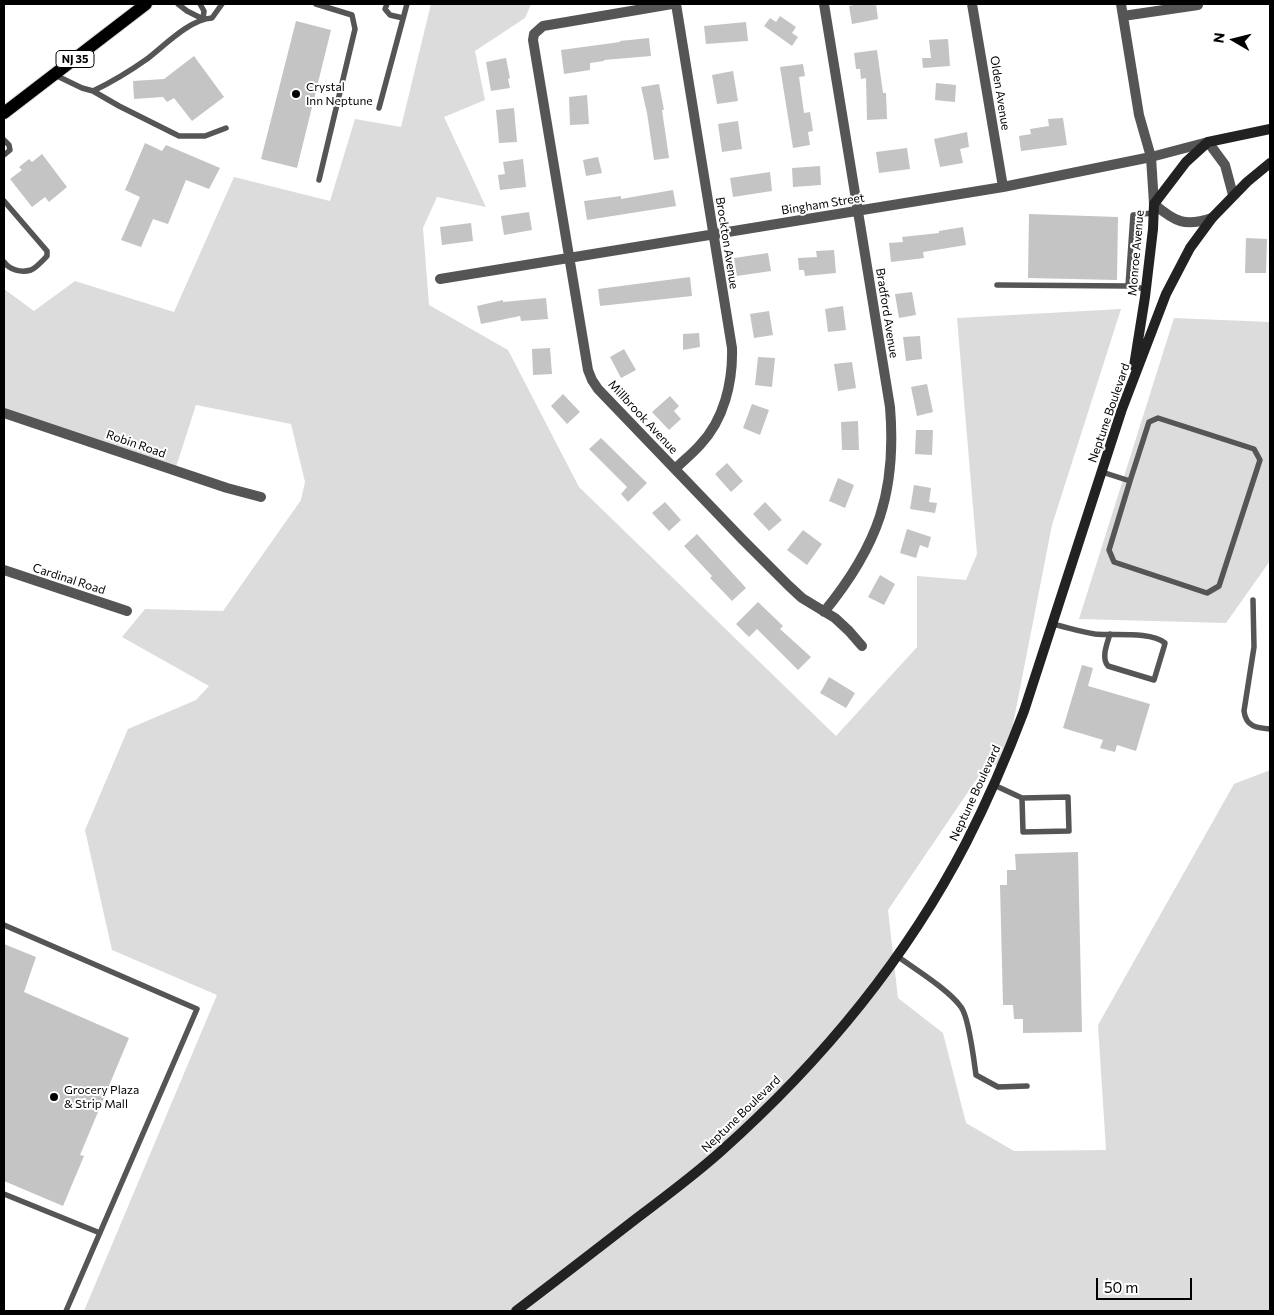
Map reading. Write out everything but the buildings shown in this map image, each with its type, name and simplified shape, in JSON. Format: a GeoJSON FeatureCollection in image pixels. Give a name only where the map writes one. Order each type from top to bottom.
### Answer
{"type":"FeatureCollection","features":[{"type":"Feature","properties":{"kind":"main road","name":"NJ 35"},"geometry":{"type":"LineString","coordinates":[[4,113],[146,4]]}},
{"type":"Feature","properties":{"kind":"street","name":"Millbrook Avenue"},"geometry":{"type":"LineString","coordinates":[[672,4],[543,26],[534,34],[533,40],[586,360],[592,380],[598,388],[675,469],[789,586],[802,598],[849,631],[862,646]]}},
{"type":"Feature","properties":{"kind":"street","name":"Brockton Avenue"},"geometry":{"type":"LineString","coordinates":[[675,469],[701,445],[709,434],[723,407],[730,383],[732,363],[732,348],[676,4]]}},
{"type":"Feature","properties":{"kind":"street","name":"Bradford Avenue"},"geometry":{"type":"LineString","coordinates":[[824,4],[890,407],[892,434],[892,461],[885,499],[871,540],[857,568],[824,612]]}},
{"type":"Feature","properties":{"kind":"street","name":"Olden Avenue"},"geometry":{"type":"LineString","coordinates":[[972,4],[1003,187]]}},
{"type":"Feature","properties":{"kind":"street","name":"Monroe Avenue"},"geometry":{"type":"LineString","coordinates":[[1121,4],[1139,115],[1151,157],[1153,209],[1153,229],[1146,289],[1130,387]]}},
{"type":"Feature","properties":{"kind":"street"},"geometry":{"type":"LineString","coordinates":[[1123,16],[1198,5]]}},
{"type":"Feature","properties":{"kind":"street","name":"Bingham Street"},"geometry":{"type":"LineString","coordinates":[[440,279],[1003,187],[1151,157],[1208,142],[1270,129]]}},
{"type":"Feature","properties":{"kind":"street"},"geometry":{"type":"LineString","coordinates":[[1212,218],[1190,223],[1178,221],[1153,209],[1182,168],[1208,142],[1225,165],[1233,195]]}},
{"type":"Feature","properties":{"kind":"street","name":"Neptune Boulevard"},"geometry":{"type":"LineString","coordinates":[[516,1311],[683,1183],[753,1123],[862,1004],[897,956],[945,881],[994,785],[1024,711],[1130,387],[1174,276],[1190,248],[1212,218],[1233,195],[1270,163]]}},
{"type":"Feature","properties":{"kind":"street","name":"Robin Road"},"geometry":{"type":"LineString","coordinates":[[4,412],[227,488],[261,497]]}},
{"type":"Feature","properties":{"kind":"street","name":"Cardinal Road"},"geometry":{"type":"LineString","coordinates":[[4,570],[127,611]]}},
{"type":"Feature","properties":{"kind":"lane"},"geometry":{"type":"LineString","coordinates":[[178,4],[187,11],[203,18],[212,18],[222,4]]}},
{"type":"Feature","properties":{"kind":"lane"},"geometry":{"type":"LineString","coordinates":[[94,91],[117,80],[203,18],[204,11],[200,4]]}},
{"type":"Feature","properties":{"kind":"lane"},"geometry":{"type":"LineString","coordinates":[[316,4],[352,15],[355,29],[318,180]]}},
{"type":"Feature","properties":{"kind":"lane"},"geometry":{"type":"LineString","coordinates":[[387,4],[385,9],[390,15],[403,18]]}},
{"type":"Feature","properties":{"kind":"lane"},"geometry":{"type":"LineString","coordinates":[[379,108],[407,4]]}},
{"type":"Feature","properties":{"kind":"lane"},"geometry":{"type":"LineString","coordinates":[[55,75],[82,88],[94,91],[119,106],[179,136],[205,136],[226,128]]}},
{"type":"Feature","properties":{"kind":"lane"},"geometry":{"type":"LineString","coordinates":[[4,140],[9,145],[10,150],[4,155]]}},
{"type":"Feature","properties":{"kind":"lane"},"geometry":{"type":"LineString","coordinates":[[4,201],[47,251],[48,256],[31,270],[13,270],[8,268],[4,262]]}},
{"type":"Feature","properties":{"kind":"lane"},"geometry":{"type":"LineString","coordinates":[[1128,286],[1133,215],[1153,209]]}},
{"type":"Feature","properties":{"kind":"lane"},"geometry":{"type":"LineString","coordinates":[[997,285],[1128,286],[1146,289]]}},
{"type":"Feature","properties":{"kind":"lane"},"geometry":{"type":"LineString","coordinates":[[1158,418],[1254,449],[1260,460],[1219,586],[1207,593],[1114,562],[1109,550],[1130,481],[1149,422],[1158,418]]}},
{"type":"Feature","properties":{"kind":"lane"},"geometry":{"type":"LineString","coordinates":[[1102,472],[1130,481]]}},
{"type":"Feature","properties":{"kind":"lane"},"geometry":{"type":"LineString","coordinates":[[1253,600],[1254,647],[1244,711],[1245,719],[1250,725],[1270,729]]}},
{"type":"Feature","properties":{"kind":"lane"},"geometry":{"type":"LineString","coordinates":[[1052,624],[1095,634],[1110,634],[1148,637],[1162,641],[1165,644],[1154,680],[1106,664],[1104,656],[1110,634]]}},
{"type":"Feature","properties":{"kind":"lane"},"geometry":{"type":"LineString","coordinates":[[994,785],[1022,798],[1068,797],[1069,831],[1023,832],[1022,798]]}},
{"type":"Feature","properties":{"kind":"lane"},"geometry":{"type":"LineString","coordinates":[[4,925],[197,1009],[66,1311]]}},
{"type":"Feature","properties":{"kind":"lane"},"geometry":{"type":"LineString","coordinates":[[897,956],[941,987],[962,1008],[970,1038],[976,1075],[998,1087],[1027,1086]]}},
{"type":"Feature","properties":{"kind":"lane"},"geometry":{"type":"LineString","coordinates":[[4,1194],[100,1233]]}},
{"type":"Feature","properties":{"kind":"shaded area"},"geometry":{"type":"Polygon","coordinates":[[[431,4],[531,4],[525,18],[475,51],[485,100],[444,117],[486,207],[437,197],[423,228],[429,305],[508,350],[579,487],[836,736],[917,647],[917,576],[966,580],[977,554],[957,318],[1121,309],[1052,525],[1004,770],[989,761],[888,910],[898,998],[943,1033],[966,1123],[1014,1151],[1106,1150],[1098,1025],[1234,784],[1270,770],[1270,1311],[84,1311],[217,995],[112,950],[85,830],[128,729],[196,700],[209,686],[122,637],[145,609],[223,611],[301,500],[305,482],[291,424],[196,405],[175,470],[4,417],[4,289],[34,311],[75,281],[174,312],[234,177],[330,201],[355,119],[401,127],[431,4]]]}},
{"type":"Feature","properties":{"kind":"shaded area"},"geometry":{"type":"Polygon","coordinates":[[[1174,318],[1270,322],[1270,561],[1226,623],[1079,619],[1174,318]]]}},
{"type":"Feature","properties":{"kind":"place","name":"Crystal Inn Neptune"},"geometry":{"type":"Point","coordinates":[296,94]}},
{"type":"Feature","properties":{"kind":"place","name":"Grocery Plaza & Strip Mall"},"geometry":{"type":"Point","coordinates":[54,1097]}}]}
